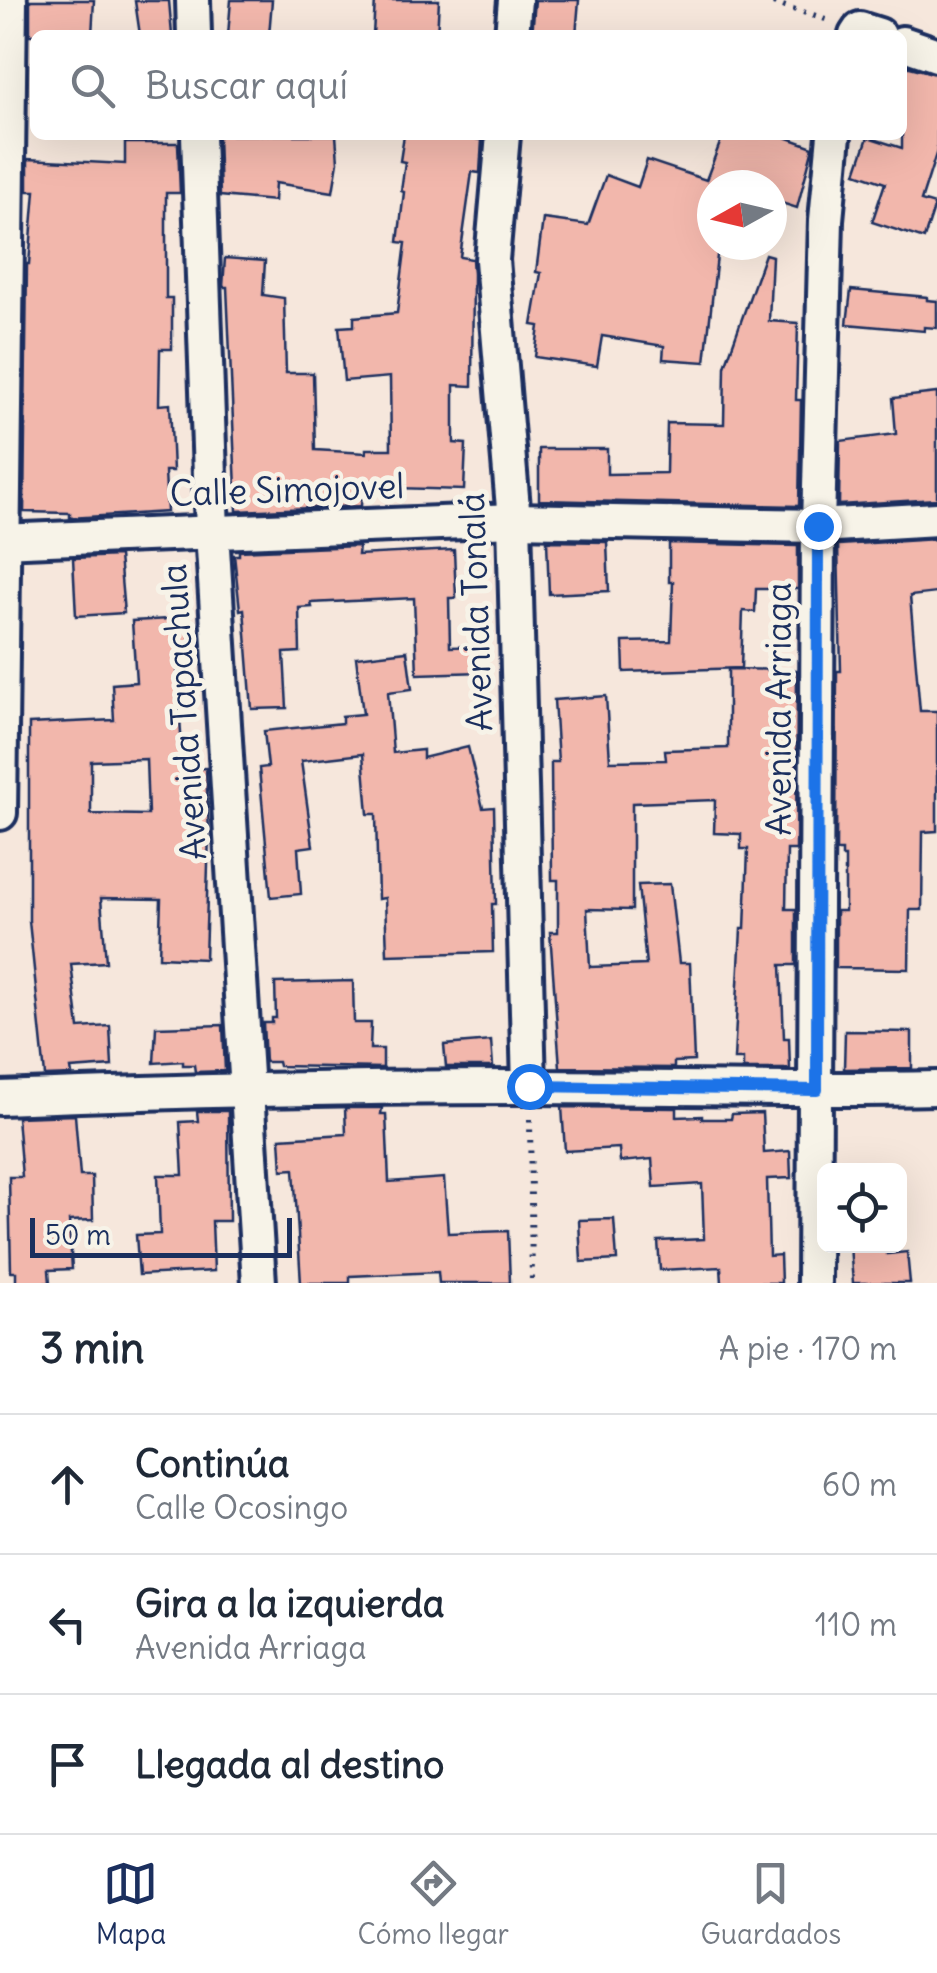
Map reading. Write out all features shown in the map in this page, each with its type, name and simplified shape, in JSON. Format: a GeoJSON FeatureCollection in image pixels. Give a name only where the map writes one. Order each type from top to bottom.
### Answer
{"type":"FeatureCollection","features":[{"type":"Feature","properties":{"kind":"street"},"geometry":{"type":"LineString","coordinates":[[0,813],[10,0]]}},
{"type":"Feature","properties":{"kind":"street"},"geometry":{"type":"LineString","coordinates":[[193,0],[194,30]]}},
{"type":"Feature","properties":{"kind":"street"},"geometry":{"type":"LineString","coordinates":[[512,30],[515,0]]}},
{"type":"Feature","properties":{"kind":"street"},"geometry":{"type":"LineString","coordinates":[[907,45],[937,54]]}},
{"type":"Feature","properties":{"kind":"street","name":"Avenida Tapachula"},"geometry":{"type":"LineString","coordinates":[[198,140],[212,532],[259,1283]]}},
{"type":"Feature","properties":{"kind":"street","name":"Avenida Tonalá"},"geometry":{"type":"LineString","coordinates":[[503,140],[492,260],[514,520],[529,1086]]}},
{"type":"Feature","properties":{"kind":"street","name":"Avenida Arriaga"},"geometry":{"type":"LineString","coordinates":[[814,1283],[818,526],[826,220],[834,140]]}},
{"type":"Feature","properties":{"kind":"street","name":"Calle Simojovel"},"geometry":{"type":"LineString","coordinates":[[1,540],[514,520],[818,526],[937,519]]}},
{"type":"Feature","properties":{"kind":"street"},"geometry":{"type":"LineString","coordinates":[[0,1098],[248,1088],[937,1088]]}},
{"type":"Feature","properties":{"kind":"path"},"geometry":{"type":"LineString","coordinates":[[763,0],[856,30]]}},
{"type":"Feature","properties":{"kind":"path"},"geometry":{"type":"LineString","coordinates":[[529,1086],[532,1283]]}},
{"type":"Feature","properties":{"kind":"building"},"geometry":{"type":"Polygon","coordinates":[[[30,0],[94,0],[92,30],[30,30],[30,0]]]}},
{"type":"Feature","properties":{"kind":"building"},"geometry":{"type":"Polygon","coordinates":[[[231,0],[272,0],[269,30],[228,30],[231,0]]]}},
{"type":"Feature","properties":{"kind":"building"},"geometry":{"type":"Polygon","coordinates":[[[375,0],[439,0],[437,30],[373,30],[375,0]]]}},
{"type":"Feature","properties":{"kind":"building"},"geometry":{"type":"Polygon","coordinates":[[[535,0],[579,0],[576,30],[532,30],[535,0]]]}},
{"type":"Feature","properties":{"kind":"building"},"geometry":{"type":"Polygon","coordinates":[[[135,1],[169,1],[172,30],[139,30],[135,1]]]}},
{"type":"Feature","properties":{"kind":"building"},"geometry":{"type":"Polygon","coordinates":[[[907,66],[937,74],[937,151],[921,201],[935,205],[924,239],[872,222],[885,183],[856,173],[867,140],[902,148],[902,140],[907,140],[907,66]]]}},
{"type":"Feature","properties":{"kind":"building"},"geometry":{"type":"Polygon","coordinates":[[[218,140],[336,140],[338,162],[333,192],[275,183],[274,201],[220,196],[218,140]]]}},
{"type":"Feature","properties":{"kind":"building"},"geometry":{"type":"Polygon","coordinates":[[[403,140],[482,140],[480,173],[472,172],[460,257],[472,259],[473,274],[472,386],[454,385],[454,443],[466,444],[464,490],[362,487],[361,506],[237,511],[227,287],[223,287],[225,258],[265,261],[263,295],[284,298],[286,373],[313,373],[315,450],[366,453],[366,449],[391,449],[390,377],[344,381],[339,327],[354,326],[354,317],[397,313],[406,243],[398,242],[405,162],[400,161],[403,140]]]}},
{"type":"Feature","properties":{"kind":"building"},"geometry":{"type":"Polygon","coordinates":[[[721,140],[794,140],[813,147],[797,208],[787,205],[787,170],[710,170],[721,140]]]}},
{"type":"Feature","properties":{"kind":"building"},"geometry":{"type":"Polygon","coordinates":[[[125,143],[178,143],[180,193],[166,193],[166,298],[172,298],[172,349],[160,349],[159,405],[170,404],[173,471],[165,471],[167,512],[70,518],[70,513],[24,512],[27,264],[35,191],[28,191],[28,159],[125,164],[125,143]]]}},
{"type":"Feature","properties":{"kind":"building"},"geometry":{"type":"Polygon","coordinates":[[[647,160],[697,177],[697,260],[717,260],[705,362],[663,359],[664,346],[602,336],[597,366],[535,357],[539,326],[532,325],[541,273],[536,272],[543,219],[588,225],[606,175],[638,187],[647,160]]]}},
{"type":"Feature","properties":{"kind":"building"},"geometry":{"type":"Polygon","coordinates":[[[763,260],[772,260],[769,321],[798,323],[799,506],[539,500],[539,449],[607,449],[607,474],[666,473],[667,423],[724,424],[725,366],[763,260]]]}},
{"type":"Feature","properties":{"kind":"building"},"geometry":{"type":"Polygon","coordinates":[[[851,290],[937,301],[937,328],[924,327],[924,331],[847,324],[851,290]]]}},
{"type":"Feature","properties":{"kind":"building"},"geometry":{"type":"Polygon","coordinates":[[[937,393],[937,499],[839,505],[840,441],[896,434],[893,398],[937,393]]]}},
{"type":"Feature","properties":{"kind":"building"},"geometry":{"type":"Polygon","coordinates":[[[937,539],[937,593],[910,596],[920,711],[937,711],[937,831],[923,832],[922,910],[910,910],[909,969],[836,968],[836,911],[845,911],[845,857],[842,851],[836,851],[837,671],[841,671],[838,545],[937,539]]]}},
{"type":"Feature","properties":{"kind":"building"},"geometry":{"type":"Polygon","coordinates":[[[547,541],[607,542],[609,591],[549,594],[547,541]]]}},
{"type":"Feature","properties":{"kind":"building"},"geometry":{"type":"Polygon","coordinates":[[[669,543],[798,546],[798,589],[756,589],[755,612],[743,611],[741,668],[624,672],[623,642],[671,641],[673,582],[669,582],[669,543]]]}},
{"type":"Feature","properties":{"kind":"building"},"geometry":{"type":"Polygon","coordinates":[[[359,546],[358,555],[454,550],[456,598],[449,598],[450,647],[482,646],[483,672],[417,674],[414,598],[311,603],[312,607],[299,608],[300,652],[284,653],[287,708],[252,709],[244,609],[240,610],[234,555],[239,555],[239,551],[359,546]]]}},
{"type":"Feature","properties":{"kind":"building"},"geometry":{"type":"Polygon","coordinates":[[[119,556],[124,613],[76,616],[73,558],[119,556]]]}},
{"type":"Feature","properties":{"kind":"building"},"geometry":{"type":"Polygon","coordinates":[[[188,618],[192,663],[177,664],[183,769],[206,768],[209,833],[205,959],[159,957],[161,899],[101,898],[106,962],[71,964],[79,1028],[110,1026],[112,1066],[71,1069],[72,1075],[45,1076],[29,921],[29,724],[114,720],[112,684],[136,682],[132,621],[188,618]],[[146,759],[91,761],[91,814],[148,815],[146,759]]]}},
{"type":"Feature","properties":{"kind":"building"},"geometry":{"type":"Polygon","coordinates":[[[407,651],[412,689],[388,692],[393,753],[423,750],[423,758],[468,747],[483,808],[494,807],[493,952],[387,955],[385,898],[378,899],[376,814],[368,814],[363,754],[301,761],[313,846],[298,848],[301,894],[271,897],[259,768],[268,767],[264,731],[342,723],[342,716],[363,714],[356,657],[407,651]]]}},
{"type":"Feature","properties":{"kind":"building"},"geometry":{"type":"Polygon","coordinates":[[[728,669],[797,670],[796,850],[787,850],[786,909],[796,909],[796,965],[781,965],[784,1038],[789,1038],[790,1069],[743,1069],[743,1059],[734,1059],[748,849],[741,849],[741,834],[714,833],[715,800],[632,803],[632,910],[587,909],[590,967],[646,965],[638,885],[670,884],[679,963],[690,963],[694,1061],[674,1062],[674,1068],[560,1067],[550,932],[558,932],[558,880],[552,880],[551,762],[558,762],[554,700],[606,696],[610,761],[666,760],[665,750],[728,748],[728,669]]]}},
{"type":"Feature","properties":{"kind":"building"},"geometry":{"type":"Polygon","coordinates":[[[353,981],[354,1023],[371,1023],[370,1049],[383,1049],[383,1068],[279,1066],[278,1062],[265,1062],[263,1023],[272,1023],[272,1018],[276,1018],[275,983],[353,981]]]}},
{"type":"Feature","properties":{"kind":"building"},"geometry":{"type":"Polygon","coordinates":[[[223,1025],[225,1071],[195,1072],[194,1065],[183,1065],[183,1061],[154,1063],[156,1027],[223,1025]]]}},
{"type":"Feature","properties":{"kind":"building"},"geometry":{"type":"Polygon","coordinates":[[[845,1031],[912,1032],[912,1068],[844,1069],[845,1031]]]}},
{"type":"Feature","properties":{"kind":"building"},"geometry":{"type":"Polygon","coordinates":[[[491,1041],[493,1067],[446,1067],[444,1045],[491,1041]]]}},
{"type":"Feature","properties":{"kind":"building"},"geometry":{"type":"Polygon","coordinates":[[[562,1107],[677,1108],[677,1117],[702,1119],[762,1113],[764,1153],[790,1151],[791,1178],[767,1179],[769,1256],[780,1255],[781,1283],[722,1283],[721,1267],[660,1270],[658,1241],[704,1239],[702,1184],[654,1187],[652,1159],[620,1162],[619,1148],[565,1151],[562,1107]]]}},
{"type":"Feature","properties":{"kind":"building"},"geometry":{"type":"Polygon","coordinates":[[[345,1108],[382,1108],[381,1114],[386,1114],[389,1182],[444,1178],[448,1233],[508,1231],[510,1283],[439,1283],[438,1272],[350,1276],[350,1283],[301,1283],[294,1169],[282,1170],[280,1138],[346,1134],[345,1108]]]}},
{"type":"Feature","properties":{"kind":"building"},"geometry":{"type":"Polygon","coordinates":[[[197,1111],[228,1111],[229,1221],[212,1221],[214,1271],[139,1275],[136,1235],[160,1234],[158,1175],[183,1175],[180,1122],[198,1121],[197,1111]]]}},
{"type":"Feature","properties":{"kind":"building"},"geometry":{"type":"Polygon","coordinates":[[[75,1115],[80,1176],[92,1176],[93,1220],[69,1221],[72,1269],[49,1270],[50,1283],[16,1283],[16,1272],[11,1272],[9,1177],[22,1177],[17,1117],[75,1115]]]}},
{"type":"Feature","properties":{"kind":"building"},"geometry":{"type":"Polygon","coordinates":[[[614,1219],[617,1260],[581,1262],[579,1220],[614,1219]]]}},
{"type":"Feature","properties":{"kind":"building"},"geometry":{"type":"Polygon","coordinates":[[[907,1252],[910,1283],[853,1283],[851,1253],[907,1252]]]}},
{"type":"Feature","properties":{"kind":"route"},"geometry":{"type":"LineString","coordinates":[[529,1086],[817,1090],[818,526]]}}]}
